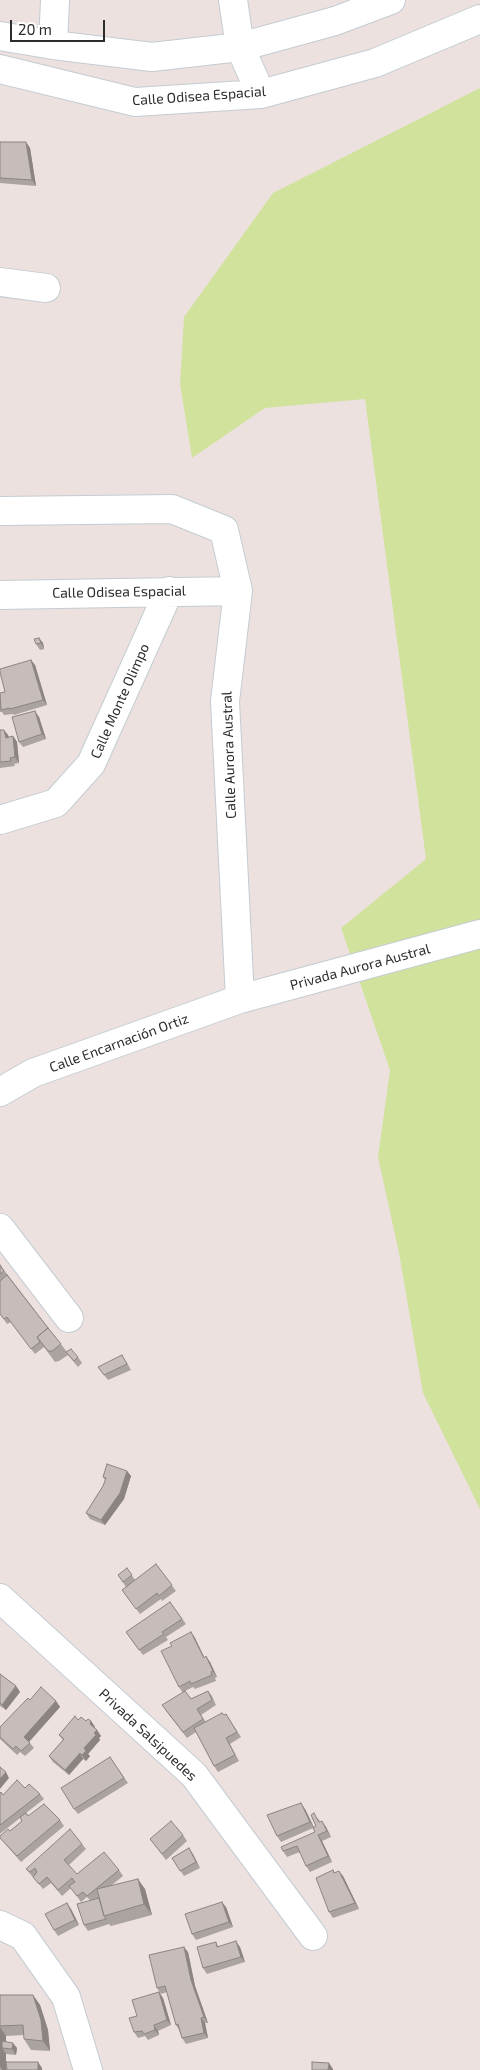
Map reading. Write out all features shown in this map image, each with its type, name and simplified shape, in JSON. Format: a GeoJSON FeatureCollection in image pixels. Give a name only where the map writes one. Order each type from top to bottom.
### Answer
{"type":"FeatureCollection","features":[{"type":"Feature","properties":{"kind":"street"},"geometry":{"type":"LineString","coordinates":[[53,45],[55,0]]}},
{"type":"Feature","properties":{"kind":"street"},"geometry":{"type":"LineString","coordinates":[[234,0],[240,47],[260,94]]}},
{"type":"Feature","properties":{"kind":"street"},"geometry":{"type":"LineString","coordinates":[[0,36],[53,45],[152,57],[240,47],[335,21],[391,0]]}},
{"type":"Feature","properties":{"kind":"street","name":"Calle Odisea Espacial"},"geometry":{"type":"LineString","coordinates":[[0,70],[135,102],[260,94],[375,63],[480,20]]}},
{"type":"Feature","properties":{"kind":"street"},"geometry":{"type":"LineString","coordinates":[[0,282],[46,288]]}},
{"type":"Feature","properties":{"kind":"street","name":"Calle Aurora Austral"},"geometry":{"type":"LineString","coordinates":[[0,511],[172,509],[224,530],[238,591],[225,701],[240,999]]}},
{"type":"Feature","properties":{"kind":"street","name":"Calle Monte Olimpo"},"geometry":{"type":"LineString","coordinates":[[0,820],[56,803],[91,764],[169,591]]}},
{"type":"Feature","properties":{"kind":"street","name":"Calle Odisea Espacial"},"geometry":{"type":"LineString","coordinates":[[0,595],[238,591]]}},
{"type":"Feature","properties":{"kind":"street","name":"Privada Aurora Austral"},"geometry":{"type":"LineString","coordinates":[[240,999],[480,934]]}},
{"type":"Feature","properties":{"kind":"street","name":"Calle Encarnación Ortiz"},"geometry":{"type":"LineString","coordinates":[[0,1092],[33,1073],[240,999]]}},
{"type":"Feature","properties":{"kind":"street"},"geometry":{"type":"LineString","coordinates":[[0,1228],[69,1318]]}},
{"type":"Feature","properties":{"kind":"street","name":"Privada Salsipuedes"},"geometry":{"type":"LineString","coordinates":[[0,1598],[194,1775],[313,1936]]}},
{"type":"Feature","properties":{"kind":"street"},"geometry":{"type":"LineString","coordinates":[[0,1925],[23,1936],[66,1997],[88,2070]]}},
{"type":"Feature","properties":{"kind":"green space"},"geometry":{"type":"Polygon","coordinates":[[[480,88],[480,1509],[423,1393],[399,1253],[378,1157],[390,1070],[341,928],[426,859],[365,399],[265,408],[192,458],[180,384],[184,317],[273,193],[480,88]]]}},
{"type":"Feature","properties":{"kind":"building"},"geometry":{"type":"Polygon","coordinates":[[[0,142],[26,142],[32,180],[0,178],[0,142]]]}},
{"type":"Feature","properties":{"kind":"building"},"geometry":{"type":"Polygon","coordinates":[[[39,638],[41,643],[36,644],[34,639],[39,638]]]}},
{"type":"Feature","properties":{"kind":"building"},"geometry":{"type":"Polygon","coordinates":[[[31,660],[43,700],[1,710],[0,693],[5,692],[0,669],[31,660]]]}},
{"type":"Feature","properties":{"kind":"building"},"geometry":{"type":"Polygon","coordinates":[[[35,711],[42,734],[19,742],[12,717],[35,711]]]}},
{"type":"Feature","properties":{"kind":"building"},"geometry":{"type":"Polygon","coordinates":[[[0,730],[4,730],[6,738],[13,736],[15,757],[10,758],[11,761],[0,762],[0,730]]]}},
{"type":"Feature","properties":{"kind":"building"},"geometry":{"type":"Polygon","coordinates":[[[0,1265],[4,1271],[0,1274],[0,1265]]]}},
{"type":"Feature","properties":{"kind":"building"},"geometry":{"type":"Polygon","coordinates":[[[7,1275],[48,1328],[37,1337],[40,1342],[31,1349],[7,1317],[4,1319],[0,1314],[0,1281],[7,1275]]]}},
{"type":"Feature","properties":{"kind":"building"},"geometry":{"type":"Polygon","coordinates":[[[48,1328],[61,1344],[52,1351],[48,1351],[37,1337],[48,1328]]]}},
{"type":"Feature","properties":{"kind":"building"},"geometry":{"type":"Polygon","coordinates":[[[71,1349],[78,1357],[74,1361],[66,1352],[71,1349]]]}},
{"type":"Feature","properties":{"kind":"building"},"geometry":{"type":"Polygon","coordinates":[[[122,1355],[127,1364],[104,1375],[98,1367],[122,1355]]]}},
{"type":"Feature","properties":{"kind":"building"},"geometry":{"type":"Polygon","coordinates":[[[107,1464],[127,1471],[120,1493],[101,1520],[86,1513],[103,1486],[106,1478],[103,1477],[107,1464]]]}},
{"type":"Feature","properties":{"kind":"building"},"geometry":{"type":"Polygon","coordinates":[[[156,1564],[172,1585],[159,1596],[157,1593],[136,1609],[122,1590],[156,1564]]]}},
{"type":"Feature","properties":{"kind":"building"},"geometry":{"type":"Polygon","coordinates":[[[127,1568],[132,1575],[123,1582],[118,1575],[127,1568]]]}},
{"type":"Feature","properties":{"kind":"building"},"geometry":{"type":"Polygon","coordinates":[[[170,1602],[182,1619],[162,1632],[164,1634],[139,1650],[126,1632],[170,1602]]]}},
{"type":"Feature","properties":{"kind":"building"},"geometry":{"type":"Polygon","coordinates":[[[191,1632],[213,1671],[211,1672],[212,1675],[191,1684],[190,1681],[179,1687],[161,1651],[172,1646],[170,1643],[191,1632]]]}},
{"type":"Feature","properties":{"kind":"building"},"geometry":{"type":"Polygon","coordinates":[[[0,1674],[16,1686],[2,1705],[0,1703],[0,1674]]]}},
{"type":"Feature","properties":{"kind":"building"},"geometry":{"type":"Polygon","coordinates":[[[41,1687],[56,1701],[24,1737],[30,1743],[21,1751],[16,1746],[13,1749],[0,1737],[0,1727],[28,1698],[30,1700],[41,1687]]]}},
{"type":"Feature","properties":{"kind":"building"},"geometry":{"type":"Polygon","coordinates":[[[185,1691],[191,1699],[208,1691],[212,1700],[197,1709],[203,1719],[183,1732],[162,1705],[185,1691]]]}},
{"type":"Feature","properties":{"kind":"building"},"geometry":{"type":"Polygon","coordinates":[[[222,1713],[226,1714],[237,1732],[226,1738],[235,1755],[214,1766],[194,1728],[222,1713]]]}},
{"type":"Feature","properties":{"kind":"building"},"geometry":{"type":"Polygon","coordinates":[[[75,1716],[78,1720],[81,1717],[86,1721],[88,1719],[91,1721],[90,1724],[97,1730],[94,1733],[96,1735],[84,1748],[86,1751],[82,1755],[80,1753],[65,1770],[49,1756],[64,1739],[59,1735],[75,1716]]]}},
{"type":"Feature","properties":{"kind":"building"},"geometry":{"type":"Polygon","coordinates":[[[110,1757],[124,1778],[74,1809],[61,1788],[110,1757]]]}},
{"type":"Feature","properties":{"kind":"building"},"geometry":{"type":"Polygon","coordinates":[[[0,1767],[6,1772],[0,1779],[0,1767]]]}},
{"type":"Feature","properties":{"kind":"building"},"geometry":{"type":"Polygon","coordinates":[[[17,1780],[25,1788],[29,1784],[40,1794],[0,1825],[0,1793],[3,1795],[17,1780]]]}},
{"type":"Feature","properties":{"kind":"building"},"geometry":{"type":"Polygon","coordinates":[[[301,1803],[310,1822],[277,1836],[267,1815],[301,1803]]]}},
{"type":"Feature","properties":{"kind":"building"},"geometry":{"type":"Polygon","coordinates":[[[44,1804],[60,1820],[17,1856],[0,1836],[8,1829],[10,1831],[22,1821],[20,1817],[26,1813],[28,1816],[44,1804]]]}},
{"type":"Feature","properties":{"kind":"building"},"geometry":{"type":"Polygon","coordinates":[[[314,1813],[319,1822],[322,1821],[327,1831],[318,1835],[328,1856],[306,1866],[297,1846],[283,1851],[281,1847],[315,1832],[313,1828],[316,1826],[311,1815],[314,1813]]]}},
{"type":"Feature","properties":{"kind":"building"},"geometry":{"type":"Polygon","coordinates":[[[171,1821],[183,1835],[162,1854],[150,1839],[171,1821]]]}},
{"type":"Feature","properties":{"kind":"building"},"geometry":{"type":"Polygon","coordinates":[[[70,1829],[82,1844],[64,1860],[77,1874],[104,1852],[119,1870],[87,1896],[83,1892],[77,1896],[69,1886],[75,1882],[72,1878],[58,1890],[47,1877],[39,1884],[33,1877],[37,1872],[35,1868],[30,1872],[26,1869],[70,1829]]]}},
{"type":"Feature","properties":{"kind":"building"},"geometry":{"type":"Polygon","coordinates":[[[189,1848],[196,1862],[180,1871],[172,1858],[189,1848]]]}},
{"type":"Feature","properties":{"kind":"building"},"geometry":{"type":"Polygon","coordinates":[[[333,1870],[334,1873],[339,1871],[355,1903],[329,1912],[316,1878],[333,1870]]]}},
{"type":"Feature","properties":{"kind":"building"},"geometry":{"type":"Polygon","coordinates":[[[138,1879],[144,1904],[104,1916],[97,1889],[138,1879]]]}},
{"type":"Feature","properties":{"kind":"building"},"geometry":{"type":"Polygon","coordinates":[[[99,1898],[106,1919],[84,1925],[77,1904],[99,1898]]]}},
{"type":"Feature","properties":{"kind":"building"},"geometry":{"type":"Polygon","coordinates":[[[222,1902],[229,1922],[192,1934],[185,1914],[222,1902]]]}},
{"type":"Feature","properties":{"kind":"building"},"geometry":{"type":"Polygon","coordinates":[[[67,1903],[75,1920],[54,1930],[45,1914],[67,1903]]]}},
{"type":"Feature","properties":{"kind":"building"},"geometry":{"type":"Polygon","coordinates":[[[236,1941],[241,1957],[203,1968],[197,1947],[216,1942],[217,1947],[236,1941]]]}},
{"type":"Feature","properties":{"kind":"building"},"geometry":{"type":"Polygon","coordinates":[[[184,1947],[191,1980],[204,2017],[201,2018],[204,2033],[182,2038],[178,2024],[176,2025],[165,1986],[157,1988],[149,1955],[184,1947]]]}},
{"type":"Feature","properties":{"kind":"building"},"geometry":{"type":"Polygon","coordinates":[[[159,1992],[167,2020],[154,2025],[155,2030],[144,2034],[142,2031],[134,2032],[129,2018],[137,2016],[132,2000],[159,1992]]]}},
{"type":"Feature","properties":{"kind":"building"},"geometry":{"type":"Polygon","coordinates":[[[0,1995],[33,1995],[41,2020],[43,2041],[24,2039],[23,2025],[0,2026],[0,1995]]]}},
{"type":"Feature","properties":{"kind":"building"},"geometry":{"type":"Polygon","coordinates":[[[2,2041],[13,2043],[12,2049],[2,2048],[2,2041]]]}},
{"type":"Feature","properties":{"kind":"building"},"geometry":{"type":"Polygon","coordinates":[[[6,2062],[38,2062],[38,2070],[7,2070],[6,2062]]]}},
{"type":"Feature","properties":{"kind":"building"},"geometry":{"type":"Polygon","coordinates":[[[312,2062],[329,2063],[328,2070],[312,2070],[312,2062]]]}}]}
